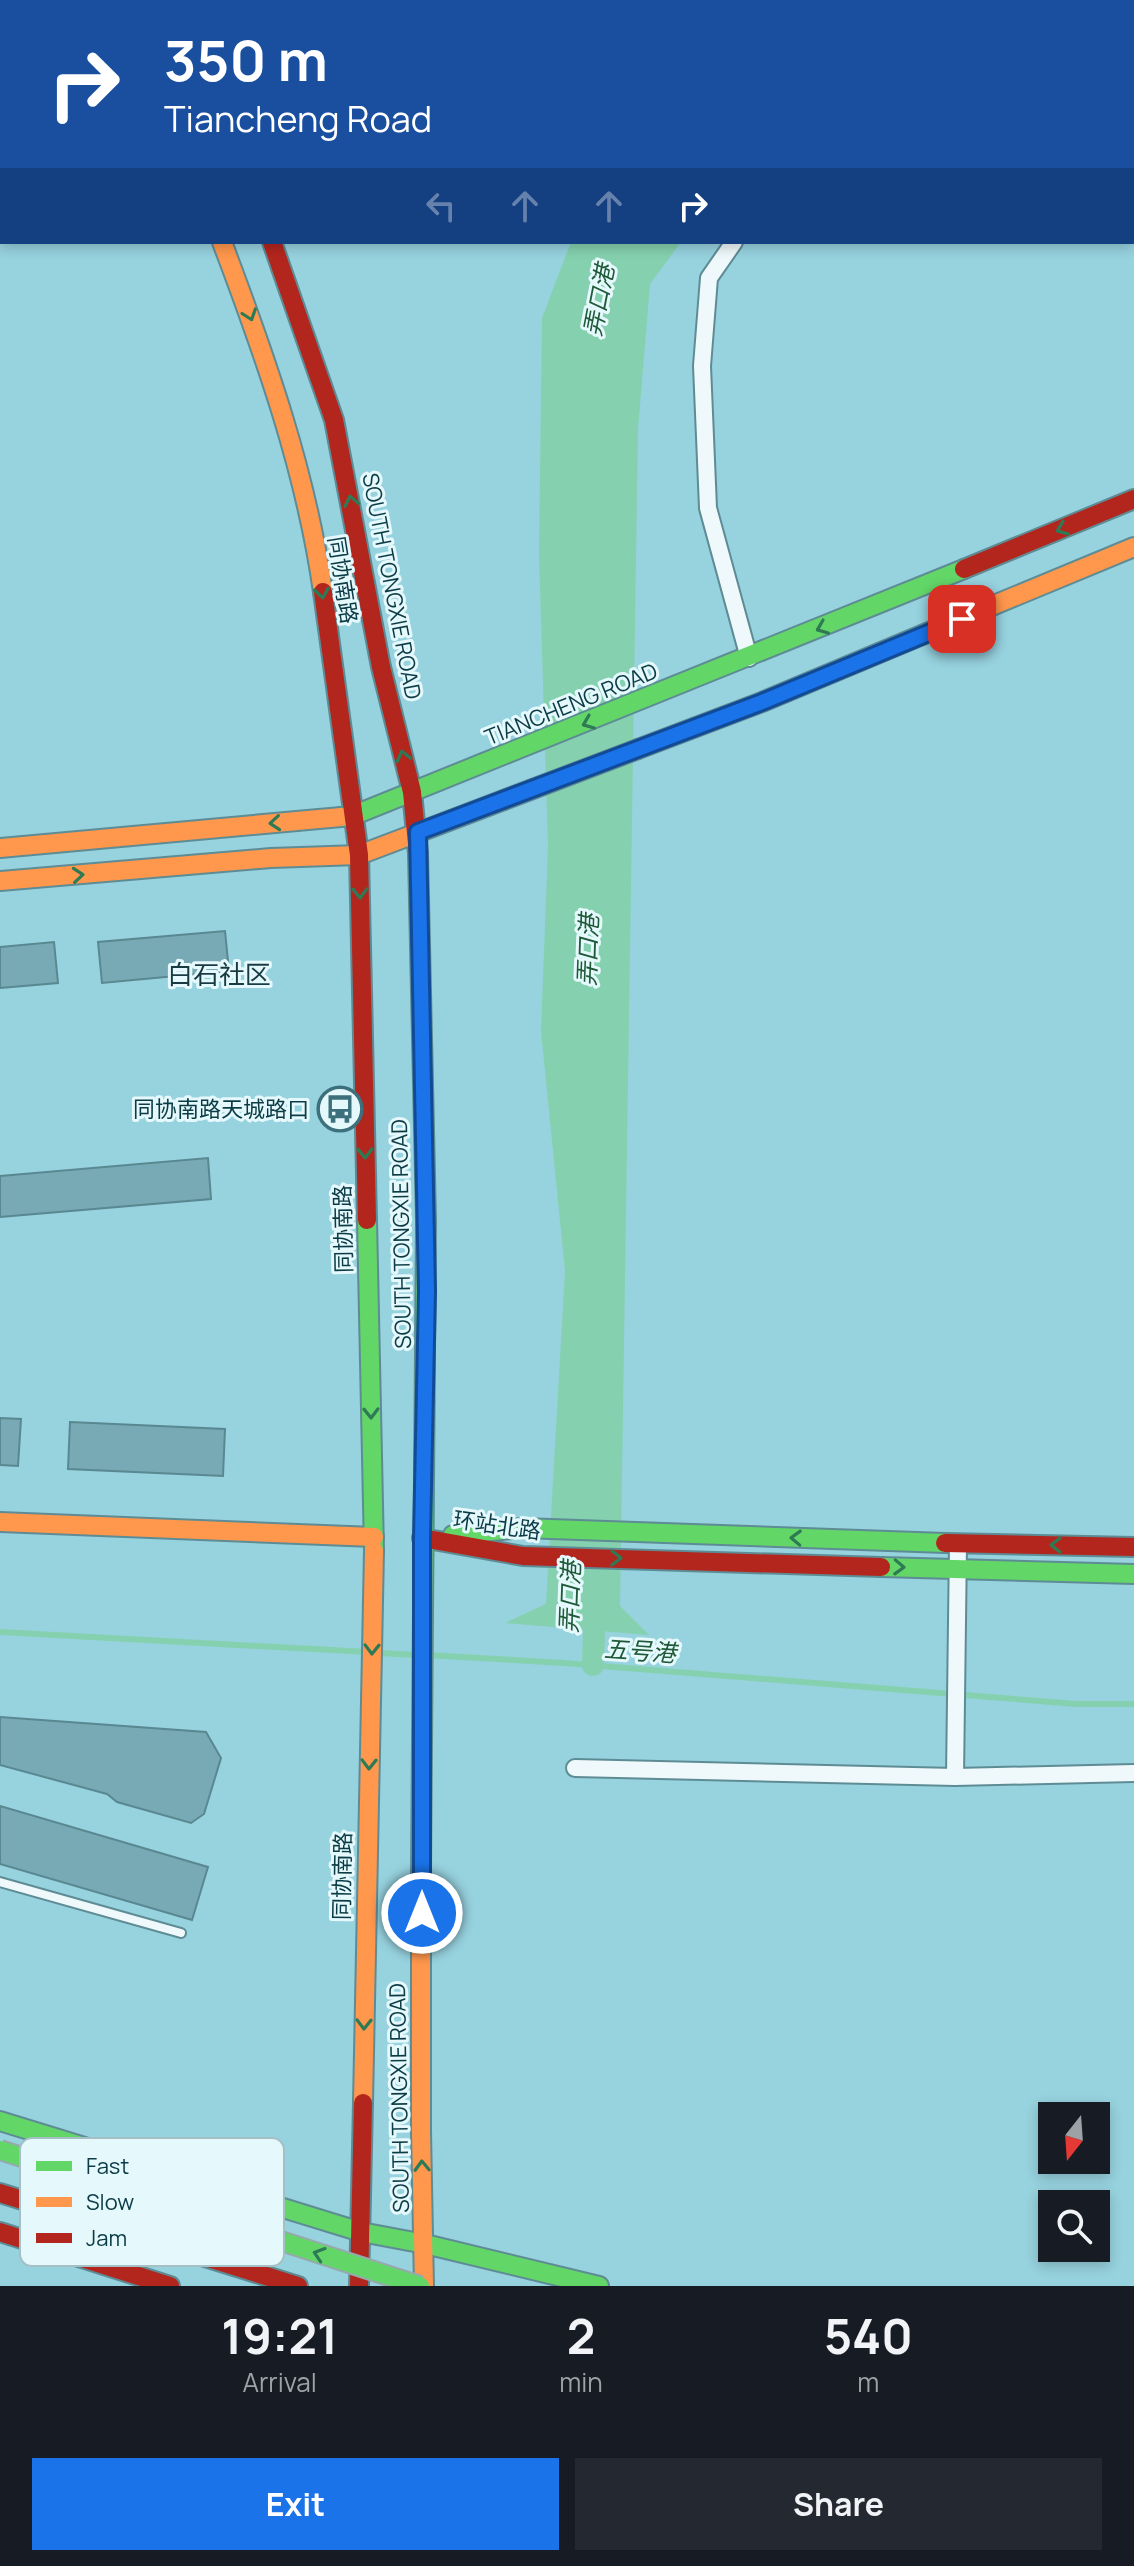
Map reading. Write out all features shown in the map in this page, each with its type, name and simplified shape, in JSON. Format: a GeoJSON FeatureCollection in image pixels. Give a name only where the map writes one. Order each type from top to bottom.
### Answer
{"type":"FeatureCollection","features":[{"type":"Feature","properties":{"kind":"main road","name":"同协南路"},"geometry":{"type":"LineString","coordinates":[[223,244],[260,344],[299,473],[318,558],[359,855],[374,1537],[359,2286]]}},
{"type":"Feature","properties":{"kind":"main road","name":"SOUTH TONGXIE ROAD"},"geometry":{"type":"LineString","coordinates":[[273,244],[334,420],[381,667],[412,792],[418,832],[427,1291],[422,1538],[421,2131],[425,2244],[422,2286]]}},
{"type":"Feature","properties":{"kind":"main road","name":"TIANCHENG ROAD"},"geometry":{"type":"LineString","coordinates":[[0,848],[352,816],[656,696],[1134,499]]}},
{"type":"Feature","properties":{"kind":"main road"},"geometry":{"type":"LineString","coordinates":[[0,881],[271,858],[359,855],[664,740],[1134,547]]}},
{"type":"Feature","properties":{"kind":"main road"},"geometry":{"type":"LineString","coordinates":[[0,1522],[374,1537]]}},
{"type":"Feature","properties":{"kind":"main road","name":"环站北路"},"geometry":{"type":"LineString","coordinates":[[422,1538],[522,1528],[958,1544],[1134,1547]]}},
{"type":"Feature","properties":{"kind":"main road","name":"环站北路"},"geometry":{"type":"LineString","coordinates":[[422,1538],[523,1556],[1134,1574]]}},
{"type":"Feature","properties":{"kind":"main road"},"geometry":{"type":"LineString","coordinates":[[0,2121],[55,2138]]}},
{"type":"Feature","properties":{"kind":"main road"},"geometry":{"type":"LineString","coordinates":[[0,2150],[20,2156]]}},
{"type":"Feature","properties":{"kind":"main road"},"geometry":{"type":"LineString","coordinates":[[0,2193],[20,2199]]}},
{"type":"Feature","properties":{"kind":"main road"},"geometry":{"type":"LineString","coordinates":[[284,2208],[361,2232],[425,2244],[599,2286]]}},
{"type":"Feature","properties":{"kind":"main road"},"geometry":{"type":"LineString","coordinates":[[0,2232],[20,2238]]}},
{"type":"Feature","properties":{"kind":"main road"},"geometry":{"type":"LineString","coordinates":[[284,2242],[422,2286]]}},
{"type":"Feature","properties":{"kind":"main road"},"geometry":{"type":"LineString","coordinates":[[425,2244],[538,2286]]}},
{"type":"Feature","properties":{"kind":"main road"},"geometry":{"type":"LineString","coordinates":[[107,2266],[170,2286]]}},
{"type":"Feature","properties":{"kind":"main road"},"geometry":{"type":"LineString","coordinates":[[234,2266],[298,2286]]}},
{"type":"Feature","properties":{"kind":"street"},"geometry":{"type":"LineString","coordinates":[[733,244],[709,278],[702,366],[708,508],[749,658]]}},
{"type":"Feature","properties":{"kind":"street"},"geometry":{"type":"LineString","coordinates":[[955,1777],[958,1544]]}},
{"type":"Feature","properties":{"kind":"street"},"geometry":{"type":"LineString","coordinates":[[575,1768],[955,1777],[1134,1773]]}},
{"type":"Feature","properties":{"kind":"lane"},"geometry":{"type":"LineString","coordinates":[[0,1882],[181,1933]]}},
{"type":"Feature","properties":{"kind":"water"},"geometry":{"type":"Polygon","coordinates":[[[570,244],[680,244],[650,284],[638,429],[620,1606],[649,1635],[505,1623],[546,1604],[565,1271],[541,1031],[548,846],[539,555],[542,318],[570,244]]]}},
{"type":"Feature","properties":{"kind":"building"},"geometry":{"type":"Polygon","coordinates":[[[225,931],[229,971],[102,983],[98,942],[225,931]]]}},
{"type":"Feature","properties":{"kind":"building"},"geometry":{"type":"Polygon","coordinates":[[[54,942],[58,983],[0,988],[0,947],[54,942]]]}},
{"type":"Feature","properties":{"kind":"building"},"geometry":{"type":"Polygon","coordinates":[[[208,1158],[211,1199],[0,1217],[0,1176],[208,1158]]]}},
{"type":"Feature","properties":{"kind":"building"},"geometry":{"type":"Polygon","coordinates":[[[0,1418],[21,1419],[18,1466],[0,1465],[0,1418]]]}},
{"type":"Feature","properties":{"kind":"building"},"geometry":{"type":"Polygon","coordinates":[[[70,1422],[225,1429],[223,1476],[68,1469],[70,1422]]]}},
{"type":"Feature","properties":{"kind":"building"},"geometry":{"type":"Polygon","coordinates":[[[0,1717],[206,1732],[221,1758],[204,1814],[191,1823],[117,1802],[107,1794],[0,1765],[0,1717]]]}},
{"type":"Feature","properties":{"kind":"building"},"geometry":{"type":"Polygon","coordinates":[[[0,1806],[208,1867],[192,1920],[0,1864],[0,1806]]]}},
{"type":"Feature","properties":{"kind":"waterway","name":"弄口港"},"geometry":{"type":"LineString","coordinates":[[593,1665],[595,1600]]}},
{"type":"Feature","properties":{"kind":"waterway","name":"五号港"},"geometry":{"type":"LineString","coordinates":[[0,1632],[368,1652]]}},
{"type":"Feature","properties":{"kind":"waterway","name":"五号港"},"geometry":{"type":"LineString","coordinates":[[379,1653],[416,1655]]}},
{"type":"Feature","properties":{"kind":"waterway","name":"五号港"},"geometry":{"type":"LineString","coordinates":[[427,1655],[1076,1704],[1134,1704]]}},
{"type":"Feature","properties":{"kind":"traffic: fast"},"geometry":{"type":"LineString","coordinates":[[341,817],[352,816],[964,569]]}},
{"type":"Feature","properties":{"kind":"traffic: fast"},"geometry":{"type":"LineString","coordinates":[[638,749],[762,702],[953,622]]}},
{"type":"Feature","properties":{"kind":"traffic: fast"},"geometry":{"type":"LineString","coordinates":[[367,1220],[374,1551]]}},
{"type":"Feature","properties":{"kind":"traffic: fast"},"geometry":{"type":"LineString","coordinates":[[421,1872],[426,1221]]}},
{"type":"Feature","properties":{"kind":"traffic: fast"},"geometry":{"type":"LineString","coordinates":[[453,1535],[522,1528],[945,1543]]}},
{"type":"Feature","properties":{"kind":"traffic: fast"},"geometry":{"type":"LineString","coordinates":[[881,1567],[1134,1574]]}},
{"type":"Feature","properties":{"kind":"traffic: fast"},"geometry":{"type":"LineString","coordinates":[[0,2121],[55,2138]]}},
{"type":"Feature","properties":{"kind":"traffic: fast"},"geometry":{"type":"LineString","coordinates":[[0,2150],[20,2156]]}},
{"type":"Feature","properties":{"kind":"traffic: fast"},"geometry":{"type":"LineString","coordinates":[[284,2208],[361,2232],[425,2244],[599,2286]]}},
{"type":"Feature","properties":{"kind":"traffic: fast"},"geometry":{"type":"LineString","coordinates":[[284,2242],[420,2286]]}},
{"type":"Feature","properties":{"kind":"traffic: slow"},"geometry":{"type":"LineString","coordinates":[[223,244],[254,328],[295,458],[323,592]]}},
{"type":"Feature","properties":{"kind":"traffic: slow"},"geometry":{"type":"LineString","coordinates":[[953,622],[1134,547]]}},
{"type":"Feature","properties":{"kind":"traffic: slow"},"geometry":{"type":"LineString","coordinates":[[0,881],[271,858],[359,855],[638,749]]}},
{"type":"Feature","properties":{"kind":"traffic: slow"},"geometry":{"type":"LineString","coordinates":[[0,848],[341,817]]}},
{"type":"Feature","properties":{"kind":"traffic: slow"},"geometry":{"type":"LineString","coordinates":[[418,854],[426,1221]]}},
{"type":"Feature","properties":{"kind":"traffic: slow"},"geometry":{"type":"LineString","coordinates":[[0,1522],[374,1537]]}},
{"type":"Feature","properties":{"kind":"traffic: slow"},"geometry":{"type":"LineString","coordinates":[[363,2103],[374,1551]]}},
{"type":"Feature","properties":{"kind":"traffic: slow"},"geometry":{"type":"LineString","coordinates":[[421,1872],[424,2286]]}},
{"type":"Feature","properties":{"kind":"traffic: jam"},"geometry":{"type":"LineString","coordinates":[[273,244],[334,420],[381,667],[412,792],[418,854]]}},
{"type":"Feature","properties":{"kind":"traffic: jam"},"geometry":{"type":"LineString","coordinates":[[964,569],[1134,499]]}},
{"type":"Feature","properties":{"kind":"traffic: jam"},"geometry":{"type":"LineString","coordinates":[[323,592],[359,855],[367,1220]]}},
{"type":"Feature","properties":{"kind":"traffic: jam"},"geometry":{"type":"LineString","coordinates":[[422,1538],[523,1556],[881,1567]]}},
{"type":"Feature","properties":{"kind":"traffic: jam"},"geometry":{"type":"LineString","coordinates":[[945,1543],[1134,1547]]}},
{"type":"Feature","properties":{"kind":"traffic: jam"},"geometry":{"type":"LineString","coordinates":[[359,2286],[363,2103]]}},
{"type":"Feature","properties":{"kind":"traffic: jam"},"geometry":{"type":"LineString","coordinates":[[0,2193],[20,2199]]}},
{"type":"Feature","properties":{"kind":"traffic: jam"},"geometry":{"type":"LineString","coordinates":[[0,2232],[20,2238]]}},
{"type":"Feature","properties":{"kind":"traffic: jam"},"geometry":{"type":"LineString","coordinates":[[107,2266],[170,2286]]}},
{"type":"Feature","properties":{"kind":"traffic: jam"},"geometry":{"type":"LineString","coordinates":[[234,2266],[298,2286]]}},
{"type":"Feature","properties":{"kind":"place","name":"同协南路天城路口"},"geometry":{"type":"Point","coordinates":[340,1109]}},
{"type":"Feature","properties":{"kind":"district","name":"白石社区"},"geometry":{"type":"Point","coordinates":[219,974]}},
{"type":"Feature","properties":{"kind":"route"},"geometry":{"type":"LineString","coordinates":[[422,1913],[422,1538],[427,1291],[418,832],[762,702],[962,619]]}}]}
